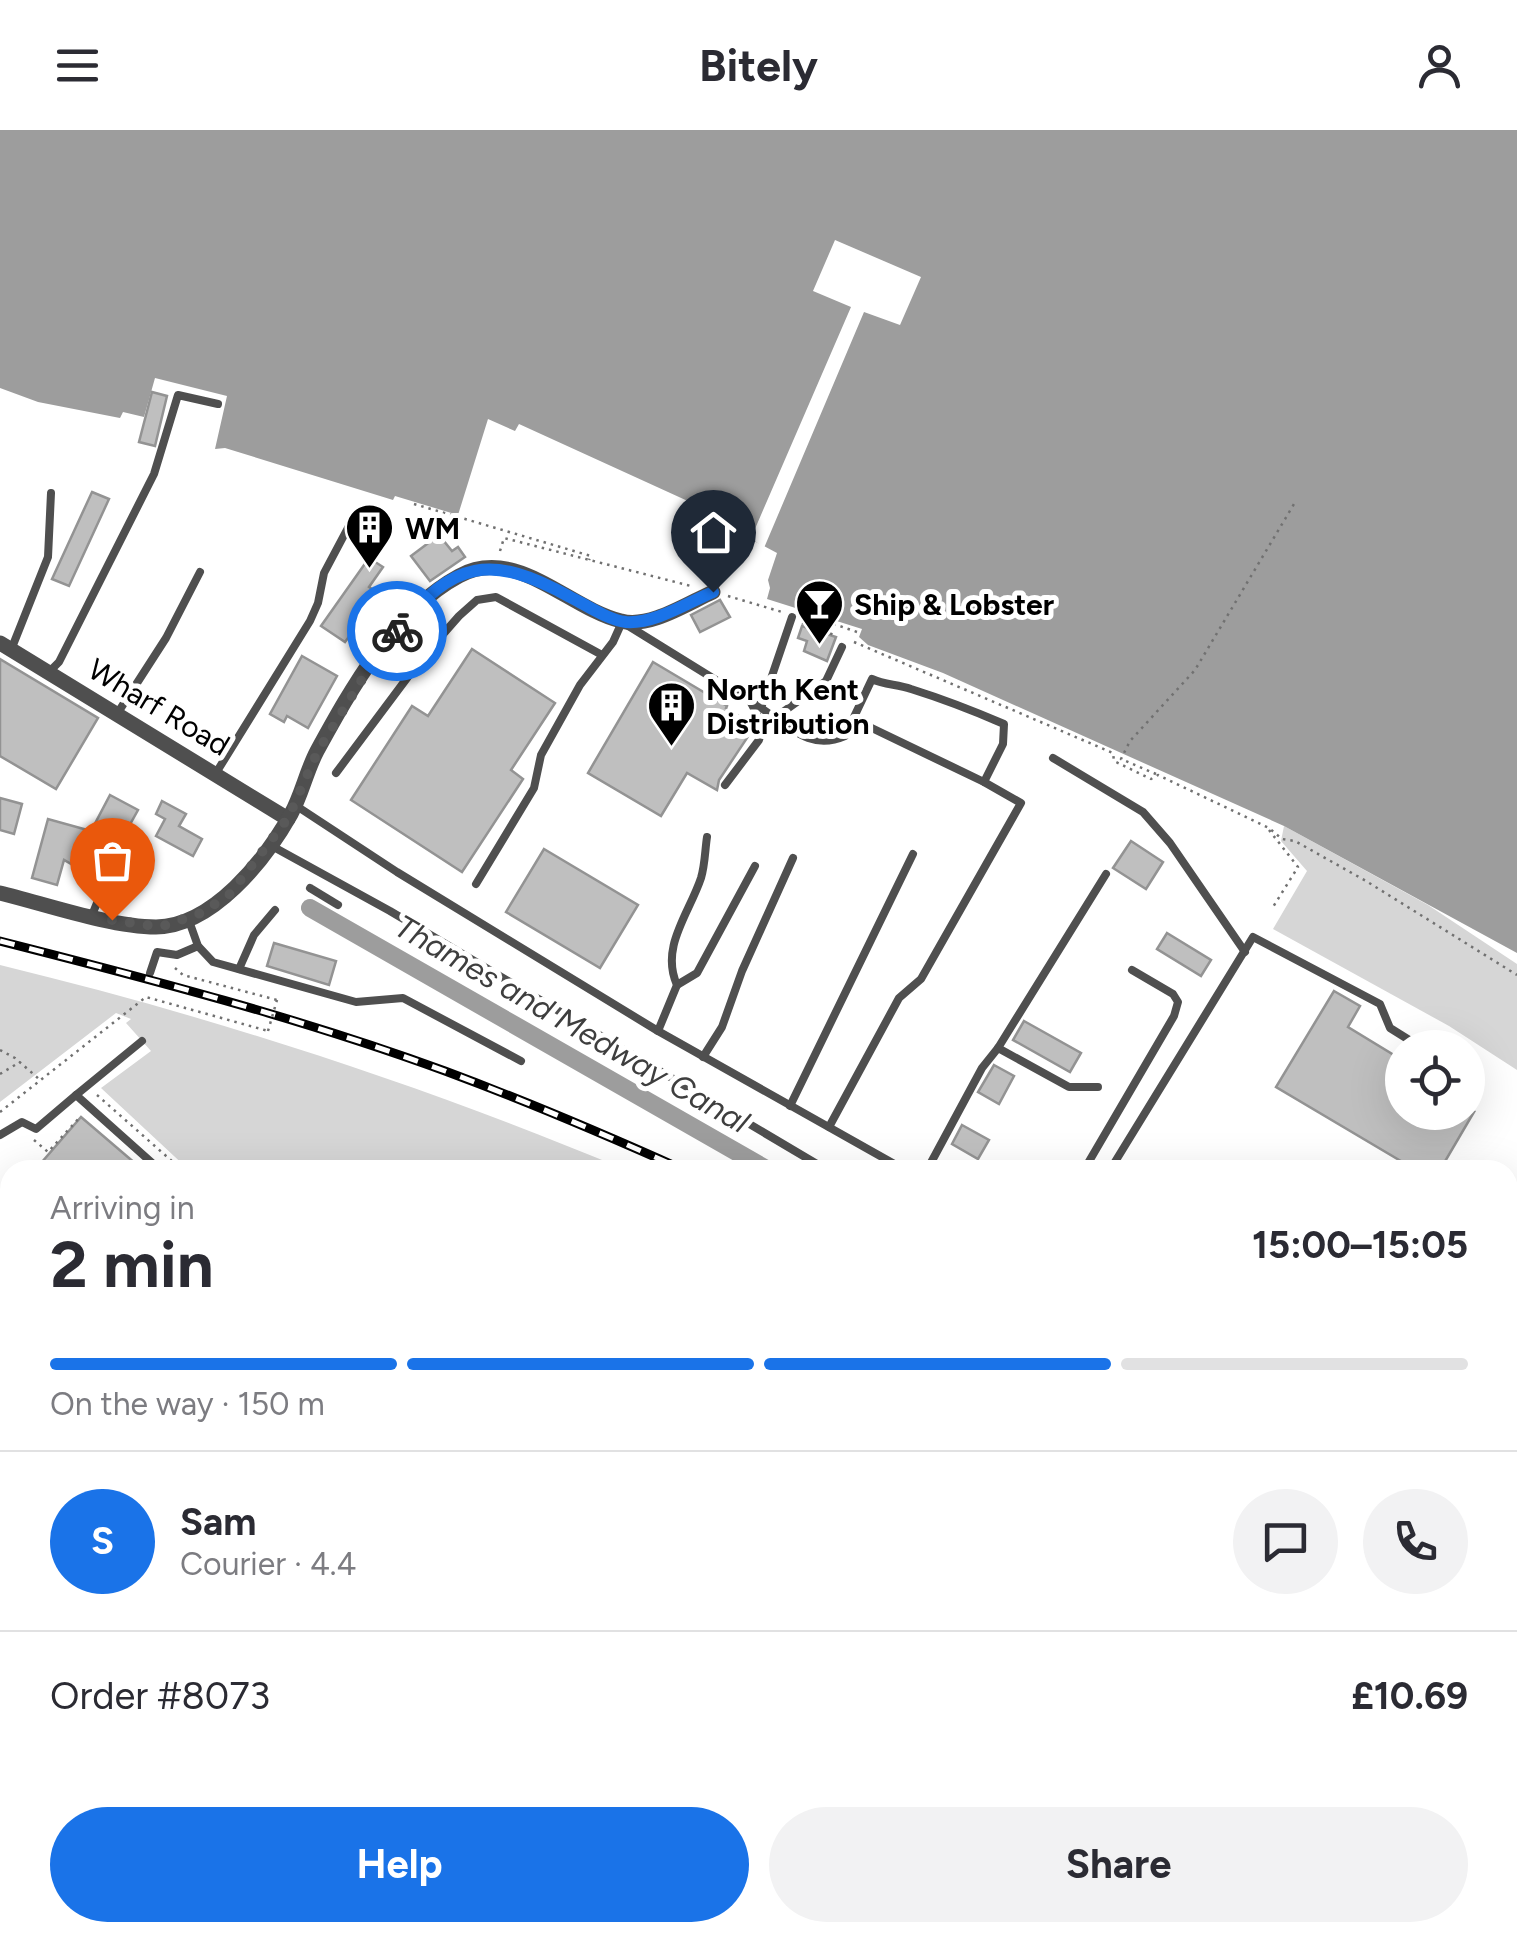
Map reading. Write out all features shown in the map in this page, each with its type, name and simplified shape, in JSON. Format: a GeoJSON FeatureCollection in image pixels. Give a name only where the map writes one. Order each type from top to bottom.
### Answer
{"type":"FeatureCollection","features":[{"type":"Feature","properties":{"kind":"street"},"geometry":{"type":"LineString","coordinates":[[0,892],[160,927],[188,918],[229,895],[292,812],[312,762],[346,702],[406,620],[426,599],[472,570],[496,567],[554,588],[622,622],[644,621],[713,592]]}},
{"type":"Feature","properties":{"kind":"street","name":"Wharf Road"},"geometry":{"type":"LineString","coordinates":[[6,646],[216,774],[292,812]]}},
{"type":"Feature","properties":{"kind":"lane"},"geometry":{"type":"LineString","coordinates":[[49,672],[60,662],[154,474],[178,395],[218,404]]}},
{"type":"Feature","properties":{"kind":"lane"},"geometry":{"type":"LineString","coordinates":[[6,646],[48,557],[50,493]]}},
{"type":"Feature","properties":{"kind":"lane"},"geometry":{"type":"LineString","coordinates":[[216,774],[310,621],[324,573],[350,524]]}},
{"type":"Feature","properties":{"kind":"lane"},"geometry":{"type":"LineString","coordinates":[[713,592],[733,538]]}},
{"type":"Feature","properties":{"kind":"lane"},"geometry":{"type":"LineString","coordinates":[[117,714],[166,638],[200,572]]}},
{"type":"Feature","properties":{"kind":"lane"},"geometry":{"type":"LineString","coordinates":[[336,773],[422,658],[477,600],[496,597],[602,655]]}},
{"type":"Feature","properties":{"kind":"lane"},"geometry":{"type":"LineString","coordinates":[[761,708],[792,617]]}},
{"type":"Feature","properties":{"kind":"lane"},"geometry":{"type":"LineString","coordinates":[[476,884],[534,788],[541,755],[580,685],[622,622],[808,739],[827,744],[845,736],[872,679],[928,694],[1004,724],[1003,744],[984,782]]}},
{"type":"Feature","properties":{"kind":"lane"},"geometry":{"type":"LineString","coordinates":[[776,717],[826,681],[842,646]]}},
{"type":"Feature","properties":{"kind":"lane"},"geometry":{"type":"LineString","coordinates":[[724,785],[758,740],[763,726],[750,701]]}},
{"type":"Feature","properties":{"kind":"lane"},"geometry":{"type":"LineString","coordinates":[[829,1127],[898,998],[921,979],[1021,804],[853,719]]}},
{"type":"Feature","properties":{"kind":"lane"},"geometry":{"type":"LineString","coordinates":[[1053,758],[1143,812],[1170,842],[1245,952]]}},
{"type":"Feature","properties":{"kind":"lane"},"geometry":{"type":"LineString","coordinates":[[292,812],[704,1057],[887,1160]]}},
{"type":"Feature","properties":{"kind":"lane"},"geometry":{"type":"LineString","coordinates":[[677,984],[669,967],[676,934],[702,876],[706,837]]}},
{"type":"Feature","properties":{"kind":"lane"},"geometry":{"type":"LineString","coordinates":[[269,844],[390,911],[811,1160]]}},
{"type":"Feature","properties":{"kind":"lane"},"geometry":{"type":"LineString","coordinates":[[790,1106],[914,854]]}},
{"type":"Feature","properties":{"kind":"lane"},"geometry":{"type":"LineString","coordinates":[[704,1057],[722,1027],[742,971],[793,858]]}},
{"type":"Feature","properties":{"kind":"lane"},"geometry":{"type":"LineString","coordinates":[[92,915],[112,867],[148,864]]}},
{"type":"Feature","properties":{"kind":"lane"},"geometry":{"type":"LineString","coordinates":[[658,1030],[677,984],[697,973],[754,866]]}},
{"type":"Feature","properties":{"kind":"lane"},"geometry":{"type":"LineString","coordinates":[[932,1160],[982,1068],[1106,874]]}},
{"type":"Feature","properties":{"kind":"lane"},"geometry":{"type":"LineString","coordinates":[[310,888],[338,905]]}},
{"type":"Feature","properties":{"kind":"lane"},"geometry":{"type":"LineString","coordinates":[[239,969],[254,935],[274,910]]}},
{"type":"Feature","properties":{"kind":"lane"},"geometry":{"type":"LineString","coordinates":[[188,918],[198,946],[213,962],[356,1002],[403,998],[520,1062]]}},
{"type":"Feature","properties":{"kind":"lane"},"geometry":{"type":"LineString","coordinates":[[1116,1160],[1254,938],[1380,1004],[1393,1030]]}},
{"type":"Feature","properties":{"kind":"lane"},"geometry":{"type":"LineString","coordinates":[[150,973],[156,952],[177,955],[198,946]]}},
{"type":"Feature","properties":{"kind":"lane"},"geometry":{"type":"LineString","coordinates":[[1090,1160],[1174,1016],[1178,1002],[1173,994],[1132,970]]}},
{"type":"Feature","properties":{"kind":"lane"},"geometry":{"type":"LineString","coordinates":[[0,1135],[22,1122],[36,1129],[142,1042]]}},
{"type":"Feature","properties":{"kind":"lane"},"geometry":{"type":"LineString","coordinates":[[998,1048],[1069,1087],[1098,1087]]}},
{"type":"Feature","properties":{"kind":"lane"},"geometry":{"type":"LineString","coordinates":[[76,1095],[149,1160]]}},
{"type":"Feature","properties":{"kind":"path"},"geometry":{"type":"LineString","coordinates":[[414,504],[591,556],[589,562]]}},
{"type":"Feature","properties":{"kind":"path"},"geometry":{"type":"LineString","coordinates":[[1294,504],[1195,670],[1130,741],[1121,758],[1270,829],[1282,839],[1295,841],[1517,976]]}},
{"type":"Feature","properties":{"kind":"path"},"geometry":{"type":"LineString","coordinates":[[496,567],[504,538],[765,605],[816,630],[1058,727],[1113,754],[1114,761],[1151,779],[1158,775]]}},
{"type":"Feature","properties":{"kind":"path"},"geometry":{"type":"LineString","coordinates":[[806,614],[857,632]]}},
{"type":"Feature","properties":{"kind":"path"},"geometry":{"type":"LineString","coordinates":[[816,630],[817,624],[825,627],[827,622]]}},
{"type":"Feature","properties":{"kind":"path"},"geometry":{"type":"LineString","coordinates":[[1270,829],[1298,867],[1274,908]]}},
{"type":"Feature","properties":{"kind":"path"},"geometry":{"type":"LineString","coordinates":[[0,1112],[146,997],[268,1031],[277,1000],[184,975],[176,971],[177,955]]}},
{"type":"Feature","properties":{"kind":"path"},"geometry":{"type":"LineString","coordinates":[[0,1050],[40,1080]]}},
{"type":"Feature","properties":{"kind":"path"},"geometry":{"type":"LineString","coordinates":[[0,1074],[20,1062]]}},
{"type":"Feature","properties":{"kind":"path"},"geometry":{"type":"LineString","coordinates":[[23,1130],[48,1152],[88,1106]]}},
{"type":"Feature","properties":{"kind":"shaded area"},"geometry":{"type":"Polygon","coordinates":[[[0,130],[1517,130],[1517,953],[1284,826],[943,673],[868,645],[859,637],[862,629],[767,599],[768,580],[777,553],[724,525],[725,518],[519,424],[515,431],[488,419],[458,515],[395,496],[393,500],[225,448],[215,449],[227,396],[155,378],[144,417],[123,412],[120,418],[38,402],[0,388],[0,130]]]}},
{"type":"Feature","properties":{"kind":"shaded area"},"geometry":{"type":"Polygon","coordinates":[[[1284,826],[1428,905],[1517,964],[1517,1070],[1485,1049],[1485,1030],[1455,1030],[1273,929],[1307,871],[1281,841],[1284,826]]]}},
{"type":"Feature","properties":{"kind":"shaded area"},"geometry":{"type":"Polygon","coordinates":[[[0,965],[160,1007],[317,1055],[473,1109],[601,1160],[178,1160],[101,1088],[151,1051],[126,1023],[131,1019],[116,1013],[0,1102],[0,965]]]}},
{"type":"Feature","properties":{"kind":"pier"},"geometry":{"type":"Polygon","coordinates":[[[835,240],[921,277],[900,325],[864,312],[764,548],[751,538],[851,307],[813,291],[835,240]]]}},
{"type":"Feature","properties":{"kind":"building"},"geometry":{"type":"Polygon","coordinates":[[[152,392],[167,396],[155,446],[139,442],[152,392]]]}},
{"type":"Feature","properties":{"kind":"building"},"geometry":{"type":"Polygon","coordinates":[[[92,492],[109,499],[69,586],[52,579],[92,492]]]}},
{"type":"Feature","properties":{"kind":"building"},"geometry":{"type":"Polygon","coordinates":[[[439,535],[452,551],[458,547],[465,557],[430,581],[411,556],[439,535]]]}},
{"type":"Feature","properties":{"kind":"building"},"geometry":{"type":"Polygon","coordinates":[[[369,558],[383,567],[369,587],[397,606],[390,616],[373,604],[345,642],[321,626],[369,558]]]}},
{"type":"Feature","properties":{"kind":"building"},"geometry":{"type":"Polygon","coordinates":[[[720,600],[730,617],[700,632],[691,615],[720,600]]]}},
{"type":"Feature","properties":{"kind":"building","name":"Ship & Lobster"},"geometry":{"type":"Polygon","coordinates":[[[802,626],[836,637],[827,661],[804,651],[807,641],[798,638],[802,626]]]}},
{"type":"Feature","properties":{"kind":"building"},"geometry":{"type":"Polygon","coordinates":[[[472,649],[555,703],[511,770],[523,779],[462,872],[351,800],[412,706],[428,716],[472,649]]]}},
{"type":"Feature","properties":{"kind":"building"},"geometry":{"type":"Polygon","coordinates":[[[302,656],[337,676],[308,728],[287,716],[284,722],[270,714],[302,656]]]}},
{"type":"Feature","properties":{"kind":"building"},"geometry":{"type":"Polygon","coordinates":[[[0,659],[98,718],[56,789],[0,756],[0,659]]]}},
{"type":"Feature","properties":{"kind":"building","name":"North Kent Distribution"},"geometry":{"type":"Polygon","coordinates":[[[653,662],[755,726],[719,780],[717,790],[687,773],[661,816],[588,773],[653,662]]]}},
{"type":"Feature","properties":{"kind":"building"},"geometry":{"type":"Polygon","coordinates":[[[110,795],[138,810],[99,880],[64,860],[57,885],[32,878],[48,819],[91,831],[110,795]]]}},
{"type":"Feature","properties":{"kind":"building"},"geometry":{"type":"Polygon","coordinates":[[[0,798],[22,804],[14,834],[0,830],[0,798]]]}},
{"type":"Feature","properties":{"kind":"building"},"geometry":{"type":"Polygon","coordinates":[[[162,801],[186,814],[179,826],[202,839],[193,856],[156,836],[165,819],[156,814],[162,801]]]}},
{"type":"Feature","properties":{"kind":"building"},"geometry":{"type":"Polygon","coordinates":[[[1131,841],[1163,862],[1146,889],[1113,868],[1131,841]]]}},
{"type":"Feature","properties":{"kind":"building"},"geometry":{"type":"Polygon","coordinates":[[[544,849],[638,905],[600,968],[506,912],[544,849]]]}},
{"type":"Feature","properties":{"kind":"building"},"geometry":{"type":"Polygon","coordinates":[[[1167,933],[1211,960],[1201,976],[1157,949],[1167,933]]]}},
{"type":"Feature","properties":{"kind":"building"},"geometry":{"type":"Polygon","coordinates":[[[274,943],[336,961],[329,985],[267,966],[274,943]]]}},
{"type":"Feature","properties":{"kind":"building"},"geometry":{"type":"Polygon","coordinates":[[[1334,991],[1360,1006],[1348,1027],[1385,1050],[1385,1130],[1463,1130],[1446,1160],[1399,1160],[1276,1087],[1334,991]]]}},
{"type":"Feature","properties":{"kind":"building"},"geometry":{"type":"Polygon","coordinates":[[[1024,1021],[1081,1053],[1070,1072],[1013,1040],[1024,1021]]]}},
{"type":"Feature","properties":{"kind":"building"},"geometry":{"type":"Polygon","coordinates":[[[994,1065],[1014,1076],[999,1104],[978,1092],[994,1065]]]}},
{"type":"Feature","properties":{"kind":"building"},"geometry":{"type":"Polygon","coordinates":[[[81,1117],[131,1160],[44,1160],[81,1117]]]}},
{"type":"Feature","properties":{"kind":"building"},"geometry":{"type":"Polygon","coordinates":[[[962,1125],[989,1140],[978,1159],[952,1144],[962,1125]]]}},
{"type":"Feature","properties":{"kind":"waterway","name":"Thames and Medway Canal"},"geometry":{"type":"LineString","coordinates":[[310,908],[751,1160]]}},
{"type":"Feature","properties":{"kind":"railway"},"geometry":{"type":"LineString","coordinates":[[0,941],[224,1000],[390,1052],[536,1106],[661,1160]]}},
{"type":"Feature","properties":{"kind":"way so far"},"geometry":{"type":"LineString","coordinates":[[112,920],[160,927],[201,913],[229,895],[288,818],[308,770],[346,702],[397,631]]}},
{"type":"Feature","properties":{"kind":"place","name":"WM"},"geometry":{"type":"Point","coordinates":[370,570]}},
{"type":"Feature","properties":{"kind":"place","name":"Ship & Lobster"},"geometry":{"type":"Point","coordinates":[819,646]}},
{"type":"Feature","properties":{"kind":"place","name":"North Kent Distribution"},"geometry":{"type":"Point","coordinates":[671,748]}},
{"type":"Feature","properties":{"kind":"route"},"geometry":{"type":"LineString","coordinates":[[397,631],[426,599],[457,577],[472,570],[496,567],[527,576],[622,622],[644,621],[713,592]]}}]}
